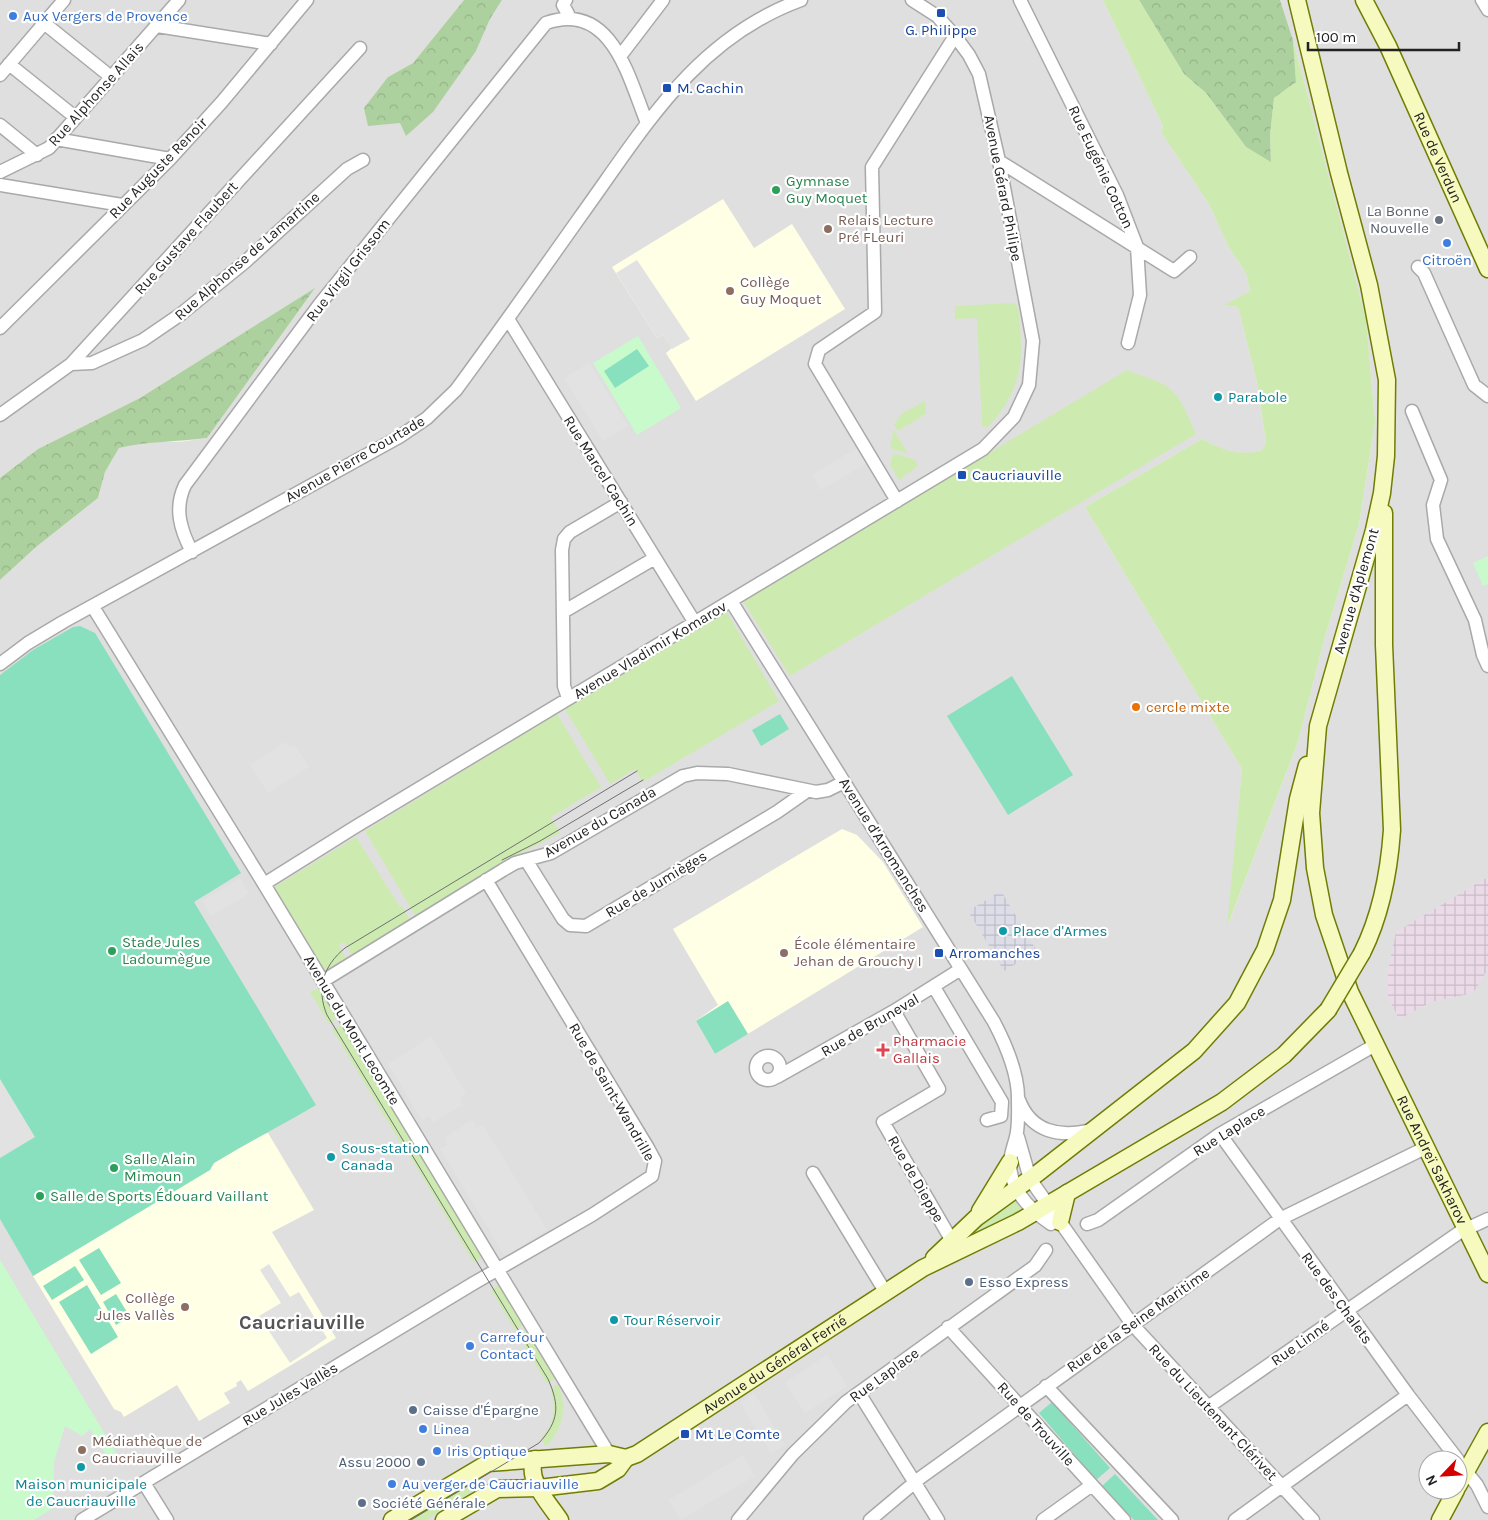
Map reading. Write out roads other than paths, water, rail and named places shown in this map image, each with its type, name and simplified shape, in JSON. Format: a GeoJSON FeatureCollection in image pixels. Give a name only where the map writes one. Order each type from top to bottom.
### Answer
{"type":"FeatureCollection","features":[{"type":"Feature","properties":{"kind":"street"},"geometry":{"type":"LineString","coordinates":[[0,75],[64,0]]}},
{"type":"Feature","properties":{"kind":"street","name":"Rue Alphonse Allais"},"geometry":{"type":"LineString","coordinates":[[0,172],[49,148],[179,0]]}},
{"type":"Feature","properties":{"kind":"street","name":"Rue Auguste Renoir"},"geometry":{"type":"LineString","coordinates":[[0,328],[170,159],[307,0]]}},
{"type":"Feature","properties":{"kind":"street"},"geometry":{"type":"LineString","coordinates":[[566,0],[563,5],[568,14],[590,16],[605,27],[621,55],[647,123],[684,78],[710,52],[744,26],[781,7],[801,0]]}},
{"type":"Feature","properties":{"kind":"street"},"geometry":{"type":"LineString","coordinates":[[621,55],[664,0]]}},
{"type":"Feature","properties":{"kind":"street","name":"Rue Eugénie Cotton"},"geometry":{"type":"LineString","coordinates":[[1020,0],[1118,195],[1137,248],[1140,295],[1128,344]]}},
{"type":"Feature","properties":{"kind":"street"},"geometry":{"type":"LineString","coordinates":[[1297,0],[1329,130]]}},
{"type":"Feature","properties":{"kind":"street"},"geometry":{"type":"LineString","coordinates":[[1303,0],[1329,130]]}},
{"type":"Feature","properties":{"kind":"street","name":"Rue de Verdun"},"geometry":{"type":"LineString","coordinates":[[1364,0],[1388,46],[1488,270]]}},
{"type":"Feature","properties":{"kind":"street","name":"Rue de Verdun"},"geometry":{"type":"LineString","coordinates":[[1371,0],[1384,29],[1388,46]]}},
{"type":"Feature","properties":{"kind":"street"},"geometry":{"type":"LineString","coordinates":[[1482,0],[1488,10]]}},
{"type":"Feature","properties":{"kind":"street","name":"Avenue Gérard Philipe"},"geometry":{"type":"LineString","coordinates":[[916,1],[937,16],[955,36],[979,74],[999,161],[1033,342],[1029,385],[1022,401]]}},
{"type":"Feature","properties":{"kind":"street","name":"Rue Virgil Grissom"},"geometry":{"type":"LineString","coordinates":[[192,552],[183,534],[178,512],[180,496],[185,485],[319,305],[517,58],[546,23],[568,14]]}},
{"type":"Feature","properties":{"kind":"street"},"geometry":{"type":"LineString","coordinates":[[44,23],[110,78]]}},
{"type":"Feature","properties":{"kind":"street"},"geometry":{"type":"LineString","coordinates":[[157,26],[271,44]]}},
{"type":"Feature","properties":{"kind":"street"},"geometry":{"type":"LineString","coordinates":[[897,501],[815,364],[819,350],[875,312],[872,167],[955,36]]}},
{"type":"Feature","properties":{"kind":"street","name":"Rue Gustave Flaubert"},"geometry":{"type":"LineString","coordinates":[[0,416],[71,364],[360,48]]}},
{"type":"Feature","properties":{"kind":"street"},"geometry":{"type":"LineString","coordinates":[[9,64],[75,117]]}},
{"type":"Feature","properties":{"kind":"street","name":"Avenue Pierre Courtade"},"geometry":{"type":"LineString","coordinates":[[0,664],[28,643],[399,437],[427,418],[456,390],[647,123]]}},
{"type":"Feature","properties":{"kind":"street"},"geometry":{"type":"LineString","coordinates":[[0,125],[37,155]]}},
{"type":"Feature","properties":{"kind":"street","name":"Avenue d'Aplemont"},"geometry":{"type":"LineString","coordinates":[[1329,130],[1369,285],[1387,380],[1386,456],[1382,493],[1374,530],[1318,726],[1311,813],[1315,868],[1324,915],[1342,973],[1375,1045]]}},
{"type":"Feature","properties":{"kind":"street"},"geometry":{"type":"LineString","coordinates":[[56,139],[170,159]]}},
{"type":"Feature","properties":{"kind":"street","name":"Rue Alphonse de Lamartine"},"geometry":{"type":"LineString","coordinates":[[71,364],[92,363],[143,340],[181,314],[244,262],[347,169],[363,160]]}},
{"type":"Feature","properties":{"kind":"street"},"geometry":{"type":"LineString","coordinates":[[999,161],[1174,271],[1190,257]]}},
{"type":"Feature","properties":{"kind":"street"},"geometry":{"type":"LineString","coordinates":[[0,185],[122,205]]}},
{"type":"Feature","properties":{"kind":"street"},"geometry":{"type":"LineString","coordinates":[[1418,267],[1424,273],[1474,384],[1488,396]]}},
{"type":"Feature","properties":{"kind":"street","name":"Rue Marcel Cachin"},"geometry":{"type":"LineString","coordinates":[[508,319],[695,622]]}},
{"type":"Feature","properties":{"kind":"street","name":"Avenue Vladimir Komarov"},"geometry":{"type":"LineString","coordinates":[[264,884],[568,698],[983,449],[1014,417],[1022,401]]}},
{"type":"Feature","properties":{"kind":"street"},"geometry":{"type":"LineString","coordinates":[[1412,411],[1441,480],[1432,505],[1437,539],[1475,620],[1483,655],[1488,666]]}},
{"type":"Feature","properties":{"kind":"street"},"geometry":{"type":"LineString","coordinates":[[923,1268],[1018,1222],[1222,1102],[1284,1055],[1328,1010],[1362,953],[1373,931],[1384,888],[1390,860],[1392,830],[1384,645],[1384,516],[1382,493]]}},
{"type":"Feature","properties":{"kind":"street"},"geometry":{"type":"LineString","coordinates":[[568,698],[564,686],[562,550],[564,538],[570,532],[621,502]]}},
{"type":"Feature","properties":{"kind":"street"},"geometry":{"type":"LineString","coordinates":[[563,612],[655,558]]}},
{"type":"Feature","properties":{"kind":"street","name":"Avenue d'Arromanches"},"geometry":{"type":"LineString","coordinates":[[731,601],[994,1022],[1005,1044],[1014,1072],[1018,1097],[1017,1134],[1010,1162],[1016,1189]]}},
{"type":"Feature","properties":{"kind":"street","name":"Avenue du Mont Lecomte"},"geometry":{"type":"LineString","coordinates":[[93,607],[264,884],[609,1454]]}},
{"type":"Feature","properties":{"kind":"street"},"geometry":{"type":"LineString","coordinates":[[923,1268],[976,1218],[1030,1179],[1194,1051],[1237,1004],[1255,971],[1282,900],[1298,799],[1318,726]]}},
{"type":"Feature","properties":{"kind":"street","name":"Avenue du Canada"},"geometry":{"type":"LineString","coordinates":[[323,981],[514,863],[551,854],[683,776],[697,773],[728,774],[760,779],[807,791],[828,790],[844,782]]}},
{"type":"Feature","properties":{"kind":"street","name":"Rue de Jumièges"},"geometry":{"type":"LineString","coordinates":[[526,860],[563,920],[570,925],[586,926],[777,812],[807,791]]}},
{"type":"Feature","properties":{"kind":"street","name":"Rue de Saint-Wandrille"},"geometry":{"type":"LineString","coordinates":[[486,880],[655,1161],[652,1176],[644,1183],[498,1270]]}},
{"type":"Feature","properties":{"kind":"street","name":"Rue de Bruneval"},"geometry":{"type":"LineString","coordinates":[[777,1077],[894,1011],[961,969]]}},
{"type":"Feature","properties":{"kind":"street"},"geometry":{"type":"LineString","coordinates":[[934,987],[1002,1102],[1001,1116],[987,1120]]}},
{"type":"Feature","properties":{"kind":"street","name":"Rue de Dieppe"},"geometry":{"type":"LineString","coordinates":[[894,1011],[939,1089],[882,1122],[952,1241]]}},
{"type":"Feature","properties":{"kind":"street","name":"Rue Laplace"},"geometry":{"type":"LineString","coordinates":[[1087,1224],[1098,1220],[1220,1134],[1375,1045]]}},
{"type":"Feature","properties":{"kind":"street","name":"Rue Andreï Sakharov"},"geometry":{"type":"LineString","coordinates":[[1375,1045],[1488,1274]]}},
{"type":"Feature","properties":{"kind":"street","name":"Avenue d'Arromanches"},"geometry":{"type":"LineString","coordinates":[[1018,1097],[1024,1112],[1036,1125],[1051,1132],[1073,1134],[1095,1128]]}},
{"type":"Feature","properties":{"kind":"street","name":"Avenue d'Arromanches"},"geometry":{"type":"LineString","coordinates":[[1017,1134],[1030,1179]]}},
{"type":"Feature","properties":{"kind":"street","name":"Rue des Chalets"},"geometry":{"type":"LineString","coordinates":[[1220,1134],[1346,1311],[1449,1450]]}},
{"type":"Feature","properties":{"kind":"street","name":"Rue de la Seine Maritime"},"geometry":{"type":"LineString","coordinates":[[870,1520],[914,1482],[1280,1219],[1425,1148]]}},
{"type":"Feature","properties":{"kind":"street"},"geometry":{"type":"LineString","coordinates":[[976,1218],[1010,1162]]}},
{"type":"Feature","properties":{"kind":"street"},"geometry":{"type":"LineString","coordinates":[[813,1173],[886,1293]]}},
{"type":"Feature","properties":{"kind":"street","name":"Rue du Lieutenant Clérivet"},"geometry":{"type":"LineString","coordinates":[[1030,1179],[1049,1204],[1058,1224],[1132,1324],[1313,1520]]}},
{"type":"Feature","properties":{"kind":"street","name":"Rue du Lieutenant Clérivet"},"geometry":{"type":"LineString","coordinates":[[1016,1189],[1023,1201],[1034,1212],[1058,1224]]}},
{"type":"Feature","properties":{"kind":"street"},"geometry":{"type":"LineString","coordinates":[[1018,1222],[1058,1224],[1067,1193]]}},
{"type":"Feature","properties":{"kind":"street","name":"Rue Linné"},"geometry":{"type":"LineString","coordinates":[[1208,1407],[1466,1229],[1488,1219]]}},
{"type":"Feature","properties":{"kind":"street","name":"Rue Laplace"},"geometry":{"type":"LineString","coordinates":[[738,1520],[811,1435],[859,1393],[1035,1266],[1046,1250]]}},
{"type":"Feature","properties":{"kind":"street","name":"Avenue du Général Ferrié"},"geometry":{"type":"LineString","coordinates":[[444,1520],[497,1489],[539,1488],[589,1484],[598,1481],[923,1268]]}},
{"type":"Feature","properties":{"kind":"street","name":"Rue Jules Vallès"},"geometry":{"type":"LineString","coordinates":[[82,1520],[498,1270]]}},
{"type":"Feature","properties":{"kind":"street","name":"Rue de Trouville"},"geometry":{"type":"LineString","coordinates":[[948,1327],[1124,1520]]}},
{"type":"Feature","properties":{"kind":"street"},"geometry":{"type":"LineString","coordinates":[[1046,1386],[1172,1520]]}},
{"type":"Feature","properties":{"kind":"street"},"geometry":{"type":"LineString","coordinates":[[859,1393],[938,1520]]}},
{"type":"Feature","properties":{"kind":"street"},"geometry":{"type":"LineString","coordinates":[[1236,1520],[1408,1395]]}},
{"type":"Feature","properties":{"kind":"street"},"geometry":{"type":"LineString","coordinates":[[1468,1455],[1488,1432]]}},
{"type":"Feature","properties":{"kind":"street"},"geometry":{"type":"LineString","coordinates":[[392,1520],[488,1463],[609,1454],[622,1464]]}},
{"type":"Feature","properties":{"kind":"street"},"geometry":{"type":"LineString","coordinates":[[535,1459],[532,1466],[532,1474],[560,1520]]}},
{"type":"Feature","properties":{"kind":"street","name":"Rue des Chalets"},"geometry":{"type":"LineString","coordinates":[[1468,1474],[1477,1485],[1488,1507]]}},
{"type":"Feature","properties":{"kind":"street"},"geometry":{"type":"LineString","coordinates":[[144,1483],[167,1520]]}},
{"type":"Feature","properties":{"kind":"street"},"geometry":{"type":"LineString","coordinates":[[1043,1520],[1092,1485]]}},
{"type":"Feature","properties":{"kind":"street"},"geometry":{"type":"LineString","coordinates":[[1440,1520],[1451,1500]]}},
{"type":"Feature","properties":{"kind":"tram line"},"geometry":{"type":"LineString","coordinates":[[411,1520],[539,1443],[551,1428],[556,1413],[556,1405],[548,1379],[327,1015],[322,996],[324,978],[331,962],[345,948],[637,771]]}},
{"type":"Feature","properties":{"kind":"tram line"},"geometry":{"type":"LineString","coordinates":[[502,860],[540,841],[643,780]]}},
{"type":"Feature","properties":{"kind":"place","name":"G. Philippe"},"geometry":{"type":"Point","coordinates":[941,13]}},
{"type":"Feature","properties":{"kind":"place","name":"Aux Vergers de Provence"},"geometry":{"type":"Point","coordinates":[13,16]}},
{"type":"Feature","properties":{"kind":"place","name":"M. Cachin"},"geometry":{"type":"Point","coordinates":[667,88]}},
{"type":"Feature","properties":{"kind":"place","name":"Gymnase Guy Moquet"},"geometry":{"type":"Point","coordinates":[776,190]}},
{"type":"Feature","properties":{"kind":"place","name":"La Bonne Nouvelle"},"geometry":{"type":"Point","coordinates":[1439,220]}},
{"type":"Feature","properties":{"kind":"place","name":"Relais Lecture Pré FLeuri"},"geometry":{"type":"Point","coordinates":[828,229]}},
{"type":"Feature","properties":{"kind":"place","name":"Citroën"},"geometry":{"type":"Point","coordinates":[1447,243]}},
{"type":"Feature","properties":{"kind":"place","name":"Collège Guy Moquet"},"geometry":{"type":"Point","coordinates":[730,291]}},
{"type":"Feature","properties":{"kind":"place","name":"Parabole"},"geometry":{"type":"Point","coordinates":[1218,397]}},
{"type":"Feature","properties":{"kind":"place","name":"Caucriauville"},"geometry":{"type":"Point","coordinates":[962,475]}},
{"type":"Feature","properties":{"kind":"place","name":"cercle mixte"},"geometry":{"type":"Point","coordinates":[1136,707]}},
{"type":"Feature","properties":{"kind":"place","name":"Place d'Armes"},"geometry":{"type":"Point","coordinates":[1003,931]}},
{"type":"Feature","properties":{"kind":"place","name":"Stade Jules Ladoumègue"},"geometry":{"type":"Point","coordinates":[112,951]}},
{"type":"Feature","properties":{"kind":"place","name":"École élémentaire Jehan de Grouchy I"},"geometry":{"type":"Point","coordinates":[784,953]}},
{"type":"Feature","properties":{"kind":"place","name":"Arromanches"},"geometry":{"type":"Point","coordinates":[939,953]}},
{"type":"Feature","properties":{"kind":"place","name":"Pharmacie Gallais"},"geometry":{"type":"Point","coordinates":[883,1050]}},
{"type":"Feature","properties":{"kind":"place","name":"Sous-station Canada"},"geometry":{"type":"Point","coordinates":[331,1157]}},
{"type":"Feature","properties":{"kind":"place","name":"Salle Alain Mimoun"},"geometry":{"type":"Point","coordinates":[114,1168]}},
{"type":"Feature","properties":{"kind":"place","name":"Salle de Sports Édouard Vaillant"},"geometry":{"type":"Point","coordinates":[40,1196]}},
{"type":"Feature","properties":{"kind":"place","name":"Esso Express"},"geometry":{"type":"Point","coordinates":[969,1282]}},
{"type":"Feature","properties":{"kind":"place","name":"Collège Jules Vallès"},"geometry":{"type":"Point","coordinates":[185,1307]}},
{"type":"Feature","properties":{"kind":"place","name":"Tour Réservoir"},"geometry":{"type":"Point","coordinates":[614,1320]}},
{"type":"Feature","properties":{"kind":"place","name":"Carrefour Contact"},"geometry":{"type":"Point","coordinates":[470,1346]}},
{"type":"Feature","properties":{"kind":"place","name":"Caisse d'Épargne"},"geometry":{"type":"Point","coordinates":[413,1410]}},
{"type":"Feature","properties":{"kind":"place","name":"Linea"},"geometry":{"type":"Point","coordinates":[423,1429]}},
{"type":"Feature","properties":{"kind":"place","name":"Mt Le Comte"},"geometry":{"type":"Point","coordinates":[685,1434]}},
{"type":"Feature","properties":{"kind":"place","name":"Médiathèque de Caucriauville"},"geometry":{"type":"Point","coordinates":[82,1450]}},
{"type":"Feature","properties":{"kind":"place","name":"Iris Optique"},"geometry":{"type":"Point","coordinates":[437,1451]}},
{"type":"Feature","properties":{"kind":"place","name":"Assu 2000"},"geometry":{"type":"Point","coordinates":[421,1462]}},
{"type":"Feature","properties":{"kind":"place","name":"Maison municipale de Caucriauville"},"geometry":{"type":"Point","coordinates":[81,1467]}},
{"type":"Feature","properties":{"kind":"place","name":"Au verger de Caucriauville"},"geometry":{"type":"Point","coordinates":[392,1484]}},
{"type":"Feature","properties":{"kind":"place","name":"Société Générale"},"geometry":{"type":"Point","coordinates":[362,1503]}},
{"type":"Feature","properties":{"kind":"district","name":"Caucriauville"},"geometry":{"type":"Point","coordinates":[302,1322]}}]}
